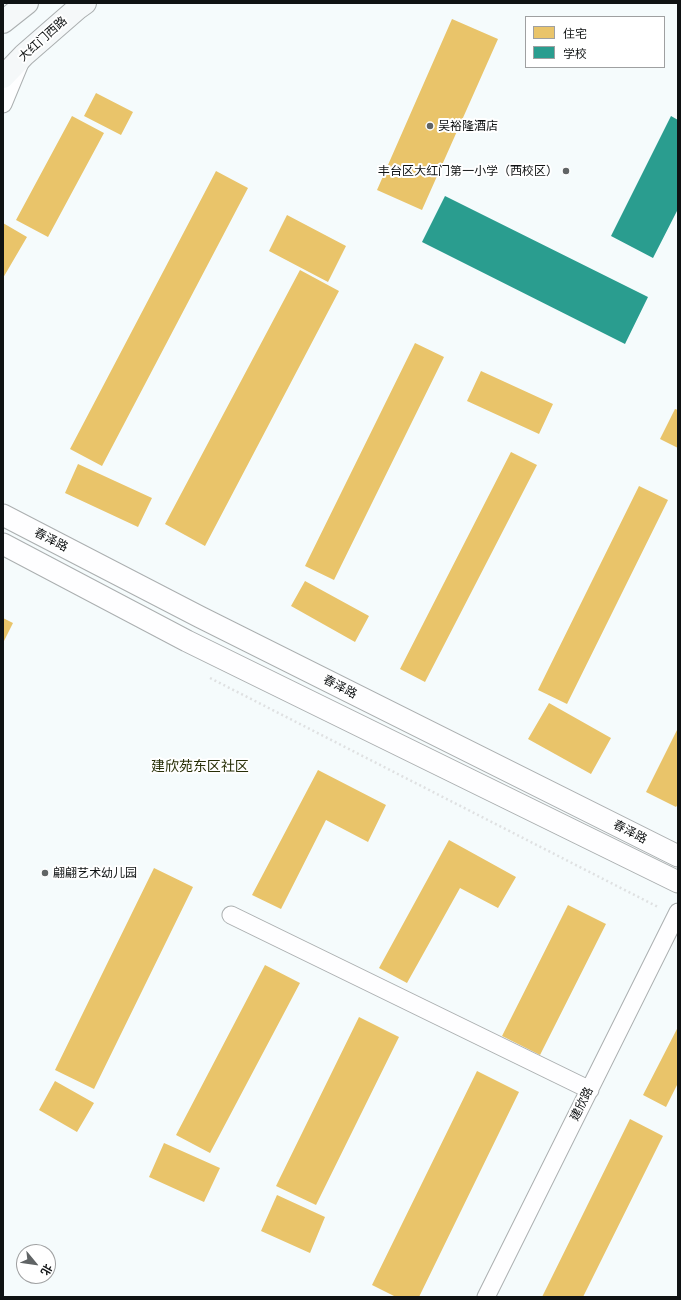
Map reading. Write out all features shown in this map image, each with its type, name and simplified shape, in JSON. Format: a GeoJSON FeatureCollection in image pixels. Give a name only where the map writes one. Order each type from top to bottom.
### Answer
{"type":"FeatureCollection","features":[{"type":"Feature","properties":{"kind":"main road","name":"大红门西路"},"geometry":{"type":"LineString","coordinates":[[3,77],[24,55],[78,8],[86,3]]}},
{"type":"Feature","properties":{"kind":"street"},"geometry":{"type":"LineString","coordinates":[[3,104],[24,55]]}},
{"type":"Feature","properties":{"kind":"street","name":"春泽路"},"geometry":{"type":"LineString","coordinates":[[3,515],[200,618],[678,856]]}},
{"type":"Feature","properties":{"kind":"street","name":"春泽路"},"geometry":{"type":"LineString","coordinates":[[3,544],[187,640],[678,882]]}},
{"type":"Feature","properties":{"kind":"street","name":"建欣路"},"geometry":{"type":"LineString","coordinates":[[486,1297],[677,914]]}},
{"type":"Feature","properties":{"kind":"street"},"geometry":{"type":"LineString","coordinates":[[230,915],[590,1090]]}},
{"type":"Feature","properties":{"kind":"path"},"geometry":{"type":"LineString","coordinates":[[208,678],[677,914]]}},
{"type":"Feature","properties":{"kind":"building: 住宅"},"geometry":{"type":"Polygon","coordinates":[[[452,19],[498,39],[422,210],[377,190],[452,19]]]}},
{"type":"Feature","properties":{"kind":"building: 住宅"},"geometry":{"type":"Polygon","coordinates":[[[96,93],[133,112],[121,135],[84,116],[96,93]]]}},
{"type":"Feature","properties":{"kind":"building: 住宅"},"geometry":{"type":"Polygon","coordinates":[[[72,116],[104,133],[48,237],[16,220],[72,116]]]}},
{"type":"Feature","properties":{"kind":"building: 住宅"},"geometry":{"type":"Polygon","coordinates":[[[216,171],[248,188],[102,466],[70,449],[216,171]]]}},
{"type":"Feature","properties":{"kind":"building: 住宅"},"geometry":{"type":"Polygon","coordinates":[[[287,215],[346,246],[328,282],[269,251],[287,215]]]}},
{"type":"Feature","properties":{"kind":"building: 住宅"},"geometry":{"type":"Polygon","coordinates":[[[3,223],[27,237],[3,278],[3,223]]]}},
{"type":"Feature","properties":{"kind":"building: 住宅"},"geometry":{"type":"Polygon","coordinates":[[[300,270],[339,291],[205,546],[165,524],[300,270]]]}},
{"type":"Feature","properties":{"kind":"building: 住宅"},"geometry":{"type":"Polygon","coordinates":[[[415,343],[444,357],[334,580],[305,566],[415,343]]]}},
{"type":"Feature","properties":{"kind":"building: 住宅"},"geometry":{"type":"Polygon","coordinates":[[[481,371],[553,404],[539,434],[467,401],[481,371]]]}},
{"type":"Feature","properties":{"kind":"building: 住宅"},"geometry":{"type":"Polygon","coordinates":[[[675,409],[678,410],[678,448],[660,439],[675,409]]]}},
{"type":"Feature","properties":{"kind":"building: 住宅"},"geometry":{"type":"Polygon","coordinates":[[[511,452],[537,465],[425,682],[400,669],[511,452]]]}},
{"type":"Feature","properties":{"kind":"building: 住宅"},"geometry":{"type":"Polygon","coordinates":[[[78,464],[152,498],[138,527],[65,493],[78,464]]]}},
{"type":"Feature","properties":{"kind":"building: 住宅"},"geometry":{"type":"Polygon","coordinates":[[[639,486],[668,500],[567,704],[538,690],[639,486]]]}},
{"type":"Feature","properties":{"kind":"building: 住宅"},"geometry":{"type":"Polygon","coordinates":[[[305,581],[369,616],[355,642],[291,606],[305,581]]]}},
{"type":"Feature","properties":{"kind":"building: 住宅"},"geometry":{"type":"Polygon","coordinates":[[[3,618],[13,623],[3,643],[3,618]]]}},
{"type":"Feature","properties":{"kind":"building: 住宅"},"geometry":{"type":"Polygon","coordinates":[[[549,703],[611,738],[591,774],[528,739],[549,703]]]}},
{"type":"Feature","properties":{"kind":"building: 住宅"},"geometry":{"type":"Polygon","coordinates":[[[678,728],[678,804],[676,807],[646,792],[678,728]]]}},
{"type":"Feature","properties":{"kind":"building: 住宅"},"geometry":{"type":"Polygon","coordinates":[[[318,770],[386,805],[368,842],[326,820],[281,909],[252,895],[318,770]]]}},
{"type":"Feature","properties":{"kind":"building: 住宅"},"geometry":{"type":"Polygon","coordinates":[[[449,840],[516,877],[498,908],[460,888],[407,983],[379,968],[449,840]]]}},
{"type":"Feature","properties":{"kind":"building: 住宅"},"geometry":{"type":"Polygon","coordinates":[[[154,868],[193,887],[94,1089],[55,1070],[154,868]]]}},
{"type":"Feature","properties":{"kind":"building: 住宅"},"geometry":{"type":"Polygon","coordinates":[[[568,905],[606,924],[540,1055],[502,1036],[568,905]]]}},
{"type":"Feature","properties":{"kind":"building: 住宅"},"geometry":{"type":"Polygon","coordinates":[[[265,965],[300,983],[210,1153],[176,1135],[265,965]]]}},
{"type":"Feature","properties":{"kind":"building: 住宅"},"geometry":{"type":"Polygon","coordinates":[[[359,1017],[399,1037],[316,1205],[276,1186],[359,1017]]]}},
{"type":"Feature","properties":{"kind":"building: 住宅"},"geometry":{"type":"Polygon","coordinates":[[[678,1027],[678,1083],[666,1107],[643,1095],[678,1027]]]}},
{"type":"Feature","properties":{"kind":"building: 住宅"},"geometry":{"type":"Polygon","coordinates":[[[477,1071],[519,1092],[419,1297],[396,1297],[372,1285],[477,1071]]]}},
{"type":"Feature","properties":{"kind":"building: 住宅"},"geometry":{"type":"Polygon","coordinates":[[[55,1081],[94,1103],[77,1132],[39,1110],[55,1081]]]}},
{"type":"Feature","properties":{"kind":"building: 住宅"},"geometry":{"type":"Polygon","coordinates":[[[630,1119],[663,1136],[583,1297],[542,1297],[630,1119]]]}},
{"type":"Feature","properties":{"kind":"building: 住宅"},"geometry":{"type":"Polygon","coordinates":[[[164,1143],[220,1168],[204,1202],[149,1177],[164,1143]]]}},
{"type":"Feature","properties":{"kind":"building: 住宅"},"geometry":{"type":"Polygon","coordinates":[[[277,1195],[325,1217],[310,1253],[261,1231],[277,1195]]]}},
{"type":"Feature","properties":{"kind":"building: 学校"},"geometry":{"type":"Polygon","coordinates":[[[671,116],[678,120],[678,209],[653,258],[611,236],[671,116]]]}},
{"type":"Feature","properties":{"kind":"building: 学校"},"geometry":{"type":"Polygon","coordinates":[[[445,196],[648,297],[625,344],[422,242],[445,196]]]}},
{"type":"Feature","properties":{"kind":"place","name":"吴裕隆酒店"},"geometry":{"type":"Point","coordinates":[430,126]}},
{"type":"Feature","properties":{"kind":"place","name":"丰台区大红门第一小学（西校区）"},"geometry":{"type":"Point","coordinates":[566,171]}},
{"type":"Feature","properties":{"kind":"place","name":"翩翩艺术幼儿园"},"geometry":{"type":"Point","coordinates":[45,873]}},
{"type":"Feature","properties":{"kind":"district","name":"建欣苑东区社区"},"geometry":{"type":"Point","coordinates":[200,767]}}]}
